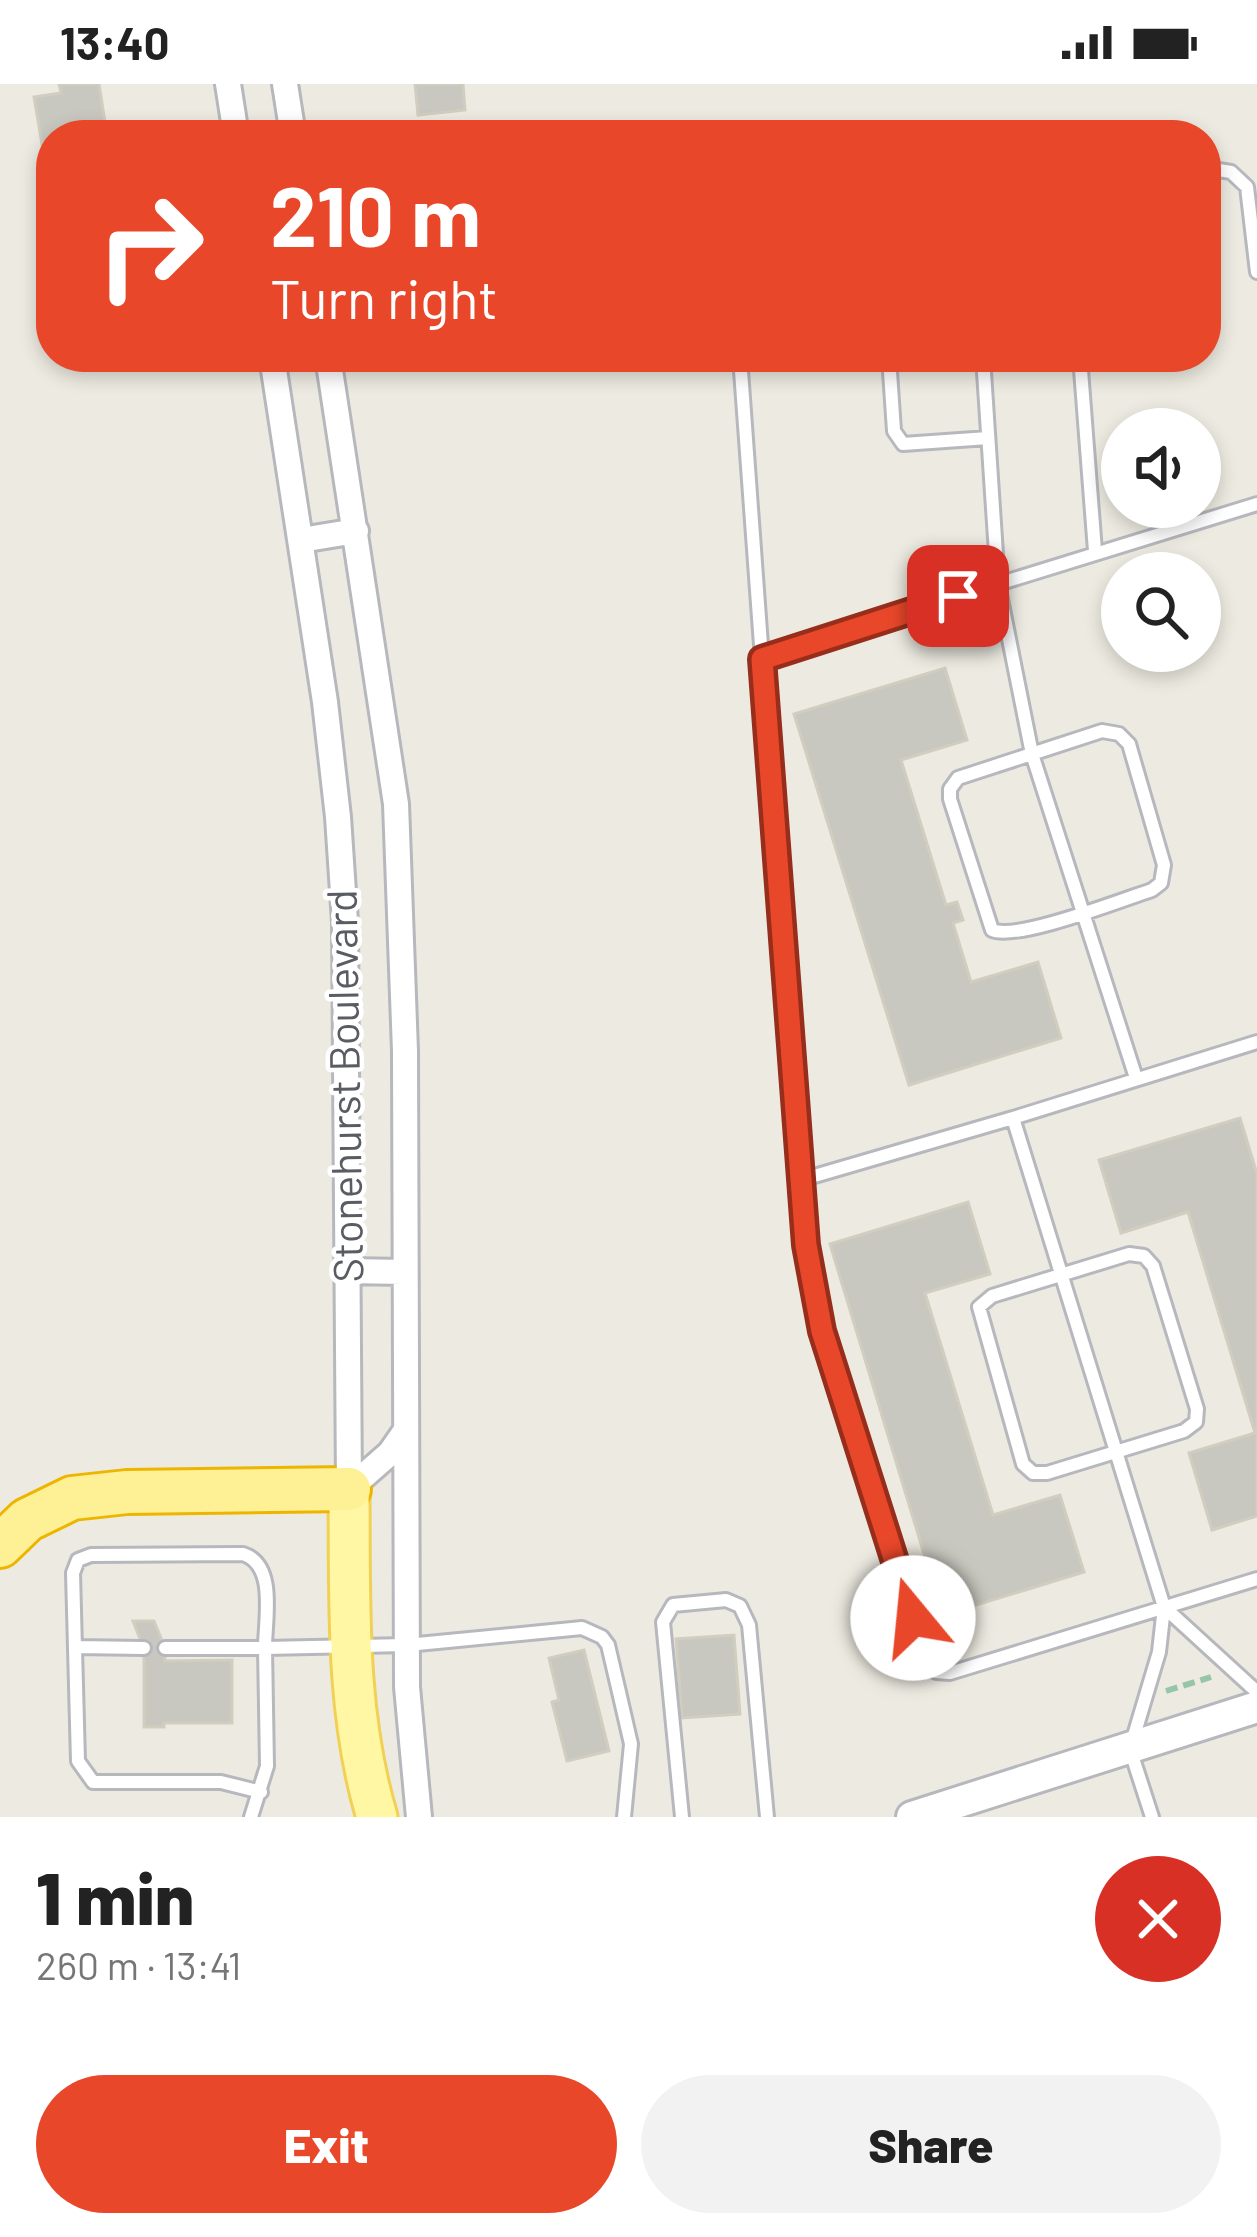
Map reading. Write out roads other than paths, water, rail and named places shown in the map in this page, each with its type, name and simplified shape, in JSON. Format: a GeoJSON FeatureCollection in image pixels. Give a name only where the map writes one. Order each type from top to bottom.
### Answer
{"type":"FeatureCollection","features":[{"type":"Feature","properties":{"kind":"highway"},"geometry":{"type":"LineString","coordinates":[[0,1546],[27,1520],[72,1498],[127,1492],[350,1489]]}},
{"type":"Feature","properties":{"kind":"main road","name":"Stonehurst Boulevard"},"geometry":{"type":"LineString","coordinates":[[350,1489],[350,1648],[359,1737],[377,1817]]}},
{"type":"Feature","properties":{"kind":"street"},"geometry":{"type":"LineString","coordinates":[[228,84],[234,120]]}},
{"type":"Feature","properties":{"kind":"street"},"geometry":{"type":"LineString","coordinates":[[285,84],[291,120]]}},
{"type":"Feature","properties":{"kind":"street","name":"Stonehurst Boulevard"},"geometry":{"type":"LineString","coordinates":[[274,372],[325,701],[342,880],[350,1489]]}},
{"type":"Feature","properties":{"kind":"street","name":"Stonehurst Boulevard"},"geometry":{"type":"LineString","coordinates":[[330,372],[396,804],[404,1030],[408,1709],[419,1817]]}},
{"type":"Feature","properties":{"kind":"street"},"geometry":{"type":"LineString","coordinates":[[301,540],[356,531]]}},
{"type":"Feature","properties":{"kind":"street"},"geometry":{"type":"LineString","coordinates":[[348,1271],[405,1272]]}},
{"type":"Feature","properties":{"kind":"street"},"geometry":{"type":"LineString","coordinates":[[350,1489],[389,1453],[406,1429]]}},
{"type":"Feature","properties":{"kind":"street"},"geometry":{"type":"LineString","coordinates":[[912,1817],[1257,1707]]}},
{"type":"Feature","properties":{"kind":"lane"},"geometry":{"type":"LineString","coordinates":[[1221,170],[1231,172],[1247,187],[1257,272]]}},
{"type":"Feature","properties":{"kind":"lane"},"geometry":{"type":"LineString","coordinates":[[741,372],[806,1245],[822,1331],[931,1668],[950,1673],[1257,1579]]}},
{"type":"Feature","properties":{"kind":"lane"},"geometry":{"type":"LineString","coordinates":[[890,372],[894,426],[902,444],[988,438]]}},
{"type":"Feature","properties":{"kind":"lane"},"geometry":{"type":"LineString","coordinates":[[984,372],[998,584],[1032,754],[1136,1078]]}},
{"type":"Feature","properties":{"kind":"lane"},"geometry":{"type":"LineString","coordinates":[[1081,372],[1095,551]]}},
{"type":"Feature","properties":{"kind":"lane"},"geometry":{"type":"LineString","coordinates":[[762,659],[1257,504]]}},
{"type":"Feature","properties":{"kind":"lane"},"geometry":{"type":"LineString","coordinates":[[1102,731],[1119,734],[1129,745],[1164,865],[1163,878],[1157,887],[1083,913],[1012,933],[992,930],[950,800],[950,789],[958,778],[1102,731]]}},
{"type":"Feature","properties":{"kind":"lane"},"geometry":{"type":"LineString","coordinates":[[804,1179],[1257,1042]]}},
{"type":"Feature","properties":{"kind":"lane"},"geometry":{"type":"LineString","coordinates":[[1013,1118],[1164,1607],[1159,1652],[1130,1749],[1152,1817]]}},
{"type":"Feature","properties":{"kind":"lane"},"geometry":{"type":"LineString","coordinates":[[1129,1254],[1148,1258],[1197,1409],[1196,1422],[1189,1429],[1114,1452],[1046,1474],[1029,1471],[979,1318],[979,1307],[987,1298],[1129,1254]]}},
{"type":"Feature","properties":{"kind":"lane"},"geometry":{"type":"LineString","coordinates":[[251,1817],[261,1792],[268,1749],[263,1571],[243,1554],[78,1560],[73,1573],[78,1761],[93,1782],[221,1782],[261,1792]]}},
{"type":"Feature","properties":{"kind":"lane"},"geometry":{"type":"LineString","coordinates":[[682,1817],[663,1622],[673,1606],[726,1600],[740,1606],[749,1625],[767,1817]]}},
{"type":"Feature","properties":{"kind":"lane"},"geometry":{"type":"LineString","coordinates":[[1164,1607],[1257,1692]]}},
{"type":"Feature","properties":{"kind":"lane"},"geometry":{"type":"LineString","coordinates":[[165,1648],[350,1648],[582,1628],[608,1645],[631,1744],[624,1817]]}},
{"type":"Feature","properties":{"kind":"lane"},"geometry":{"type":"LineString","coordinates":[[75,1647],[144,1648]]}}]}
